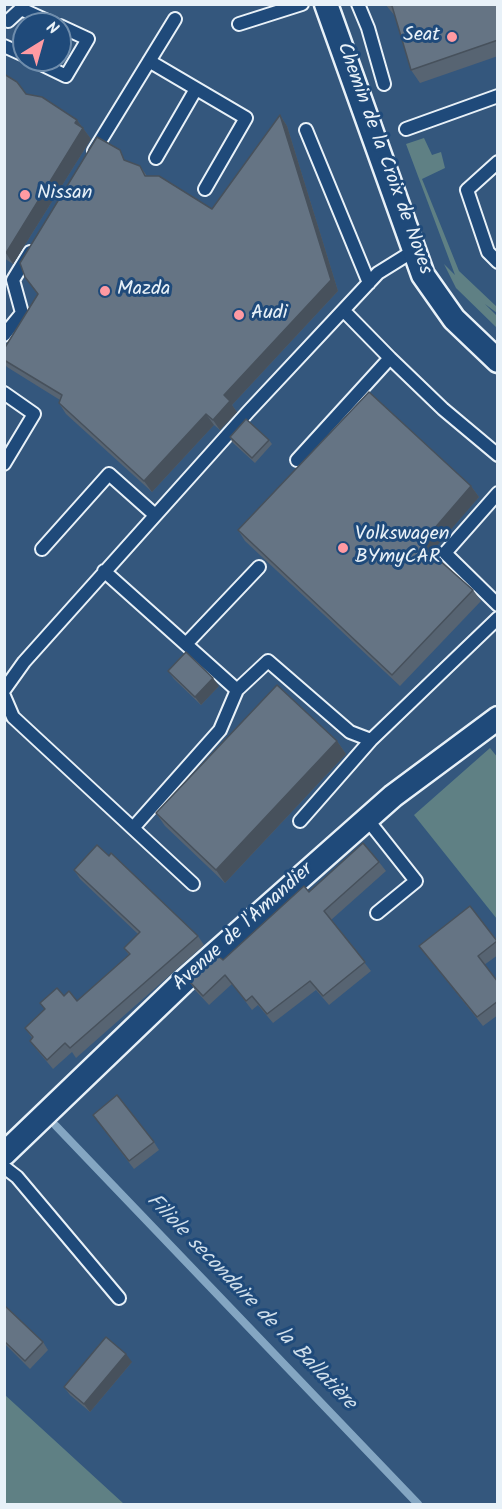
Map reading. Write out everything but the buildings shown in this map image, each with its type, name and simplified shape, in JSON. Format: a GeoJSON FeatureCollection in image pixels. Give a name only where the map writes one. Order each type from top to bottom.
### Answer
{"type":"FeatureCollection","features":[{"type":"Feature","properties":{"kind":"street","name":"Chemin de la Croix de Noves"},"geometry":{"type":"LineString","coordinates":[[326,4],[423,275],[454,319],[498,361]]}},
{"type":"Feature","properties":{"kind":"street","name":"Avenue de l'Amandier"},"geometry":{"type":"LineString","coordinates":[[10,1142],[183,982],[393,796],[498,718]]}},
{"type":"Feature","properties":{"kind":"lane"},"geometry":{"type":"LineString","coordinates":[[239,24],[302,4]]}},
{"type":"Feature","properties":{"kind":"lane"},"geometry":{"type":"LineString","coordinates":[[358,4],[384,84]]}},
{"type":"Feature","properties":{"kind":"lane"},"geometry":{"type":"LineString","coordinates":[[89,159],[175,19]]}},
{"type":"Feature","properties":{"kind":"lane"},"geometry":{"type":"LineString","coordinates":[[72,32],[88,39],[72,66]]}},
{"type":"Feature","properties":{"kind":"lane"},"geometry":{"type":"LineString","coordinates":[[149,61],[246,118],[205,189]]}},
{"type":"Feature","properties":{"kind":"lane"},"geometry":{"type":"LineString","coordinates":[[156,158],[196,89]]}},
{"type":"Feature","properties":{"kind":"lane"},"geometry":{"type":"LineString","coordinates":[[406,129],[498,96]]}},
{"type":"Feature","properties":{"kind":"lane"},"geometry":{"type":"LineString","coordinates":[[306,130],[369,283]]}},
{"type":"Feature","properties":{"kind":"lane"},"geometry":{"type":"LineString","coordinates":[[498,162],[467,190],[488,252],[498,262]]}},
{"type":"Feature","properties":{"kind":"lane"},"geometry":{"type":"LineString","coordinates":[[4,335],[22,313],[13,280],[38,239]]}},
{"type":"Feature","properties":{"kind":"lane"},"geometry":{"type":"LineString","coordinates":[[4,690],[24,662],[104,571],[378,273],[415,250]]}},
{"type":"Feature","properties":{"kind":"lane"},"geometry":{"type":"LineString","coordinates":[[344,311],[443,409],[495,448]]}},
{"type":"Feature","properties":{"kind":"lane"},"geometry":{"type":"LineString","coordinates":[[297,460],[390,358]]}},
{"type":"Feature","properties":{"kind":"lane"},"geometry":{"type":"LineString","coordinates":[[4,393],[34,414],[4,464]]}},
{"type":"Feature","properties":{"kind":"lane"},"geometry":{"type":"LineString","coordinates":[[42,549],[109,474],[155,515]]}},
{"type":"Feature","properties":{"kind":"lane"},"geometry":{"type":"LineString","coordinates":[[498,493],[445,553],[498,604]]}},
{"type":"Feature","properties":{"kind":"lane"},"geometry":{"type":"LineString","coordinates":[[186,644],[259,567]]}},
{"type":"Feature","properties":{"kind":"lane"},"geometry":{"type":"LineString","coordinates":[[104,571],[237,690]]}},
{"type":"Feature","properties":{"kind":"lane"},"geometry":{"type":"LineString","coordinates":[[300,821],[371,740],[498,618]]}},
{"type":"Feature","properties":{"kind":"lane"},"geometry":{"type":"LineString","coordinates":[[133,828],[220,730],[237,690],[267,661],[350,732],[371,740]]}},
{"type":"Feature","properties":{"kind":"lane"},"geometry":{"type":"LineString","coordinates":[[4,696],[13,717],[193,884]]}},
{"type":"Feature","properties":{"kind":"lane"},"geometry":{"type":"LineString","coordinates":[[367,819],[416,881],[377,913]]}},
{"type":"Feature","properties":{"kind":"lane"},"geometry":{"type":"LineString","coordinates":[[4,1167],[18,1176],[119,1298]]}},
{"type":"Feature","properties":{"kind":"green space"},"geometry":{"type":"Polygon","coordinates":[[[424,138],[432,155],[441,152],[445,168],[422,179],[459,271],[497,307],[497,313],[485,304],[497,316],[497,328],[456,288],[444,264],[455,275],[406,144],[424,138]]]}},
{"type":"Feature","properties":{"kind":"green space"},"geometry":{"type":"Polygon","coordinates":[[[490,748],[498,758],[497,919],[414,815],[490,748]]]}},
{"type":"Feature","properties":{"kind":"green space"},"geometry":{"type":"Polygon","coordinates":[[[5,1395],[124,1504],[5,1504],[5,1395]]]}},
{"type":"Feature","properties":{"kind":"waterway","name":"Filiole secondaire de la Ballatière"},"geometry":{"type":"LineString","coordinates":[[56,1126],[418,1504]]}},
{"type":"Feature","properties":{"kind":"place","name":"Seat"},"geometry":{"type":"Point","coordinates":[452,37]}},
{"type":"Feature","properties":{"kind":"place","name":"Nissan"},"geometry":{"type":"Point","coordinates":[25,195]}},
{"type":"Feature","properties":{"kind":"place","name":"Mazda"},"geometry":{"type":"Point","coordinates":[105,291]}},
{"type":"Feature","properties":{"kind":"place","name":"Audi"},"geometry":{"type":"Point","coordinates":[239,315]}},
{"type":"Feature","properties":{"kind":"place","name":"Volkswagen BYmyCAR"},"geometry":{"type":"Point","coordinates":[343,548]}}]}
